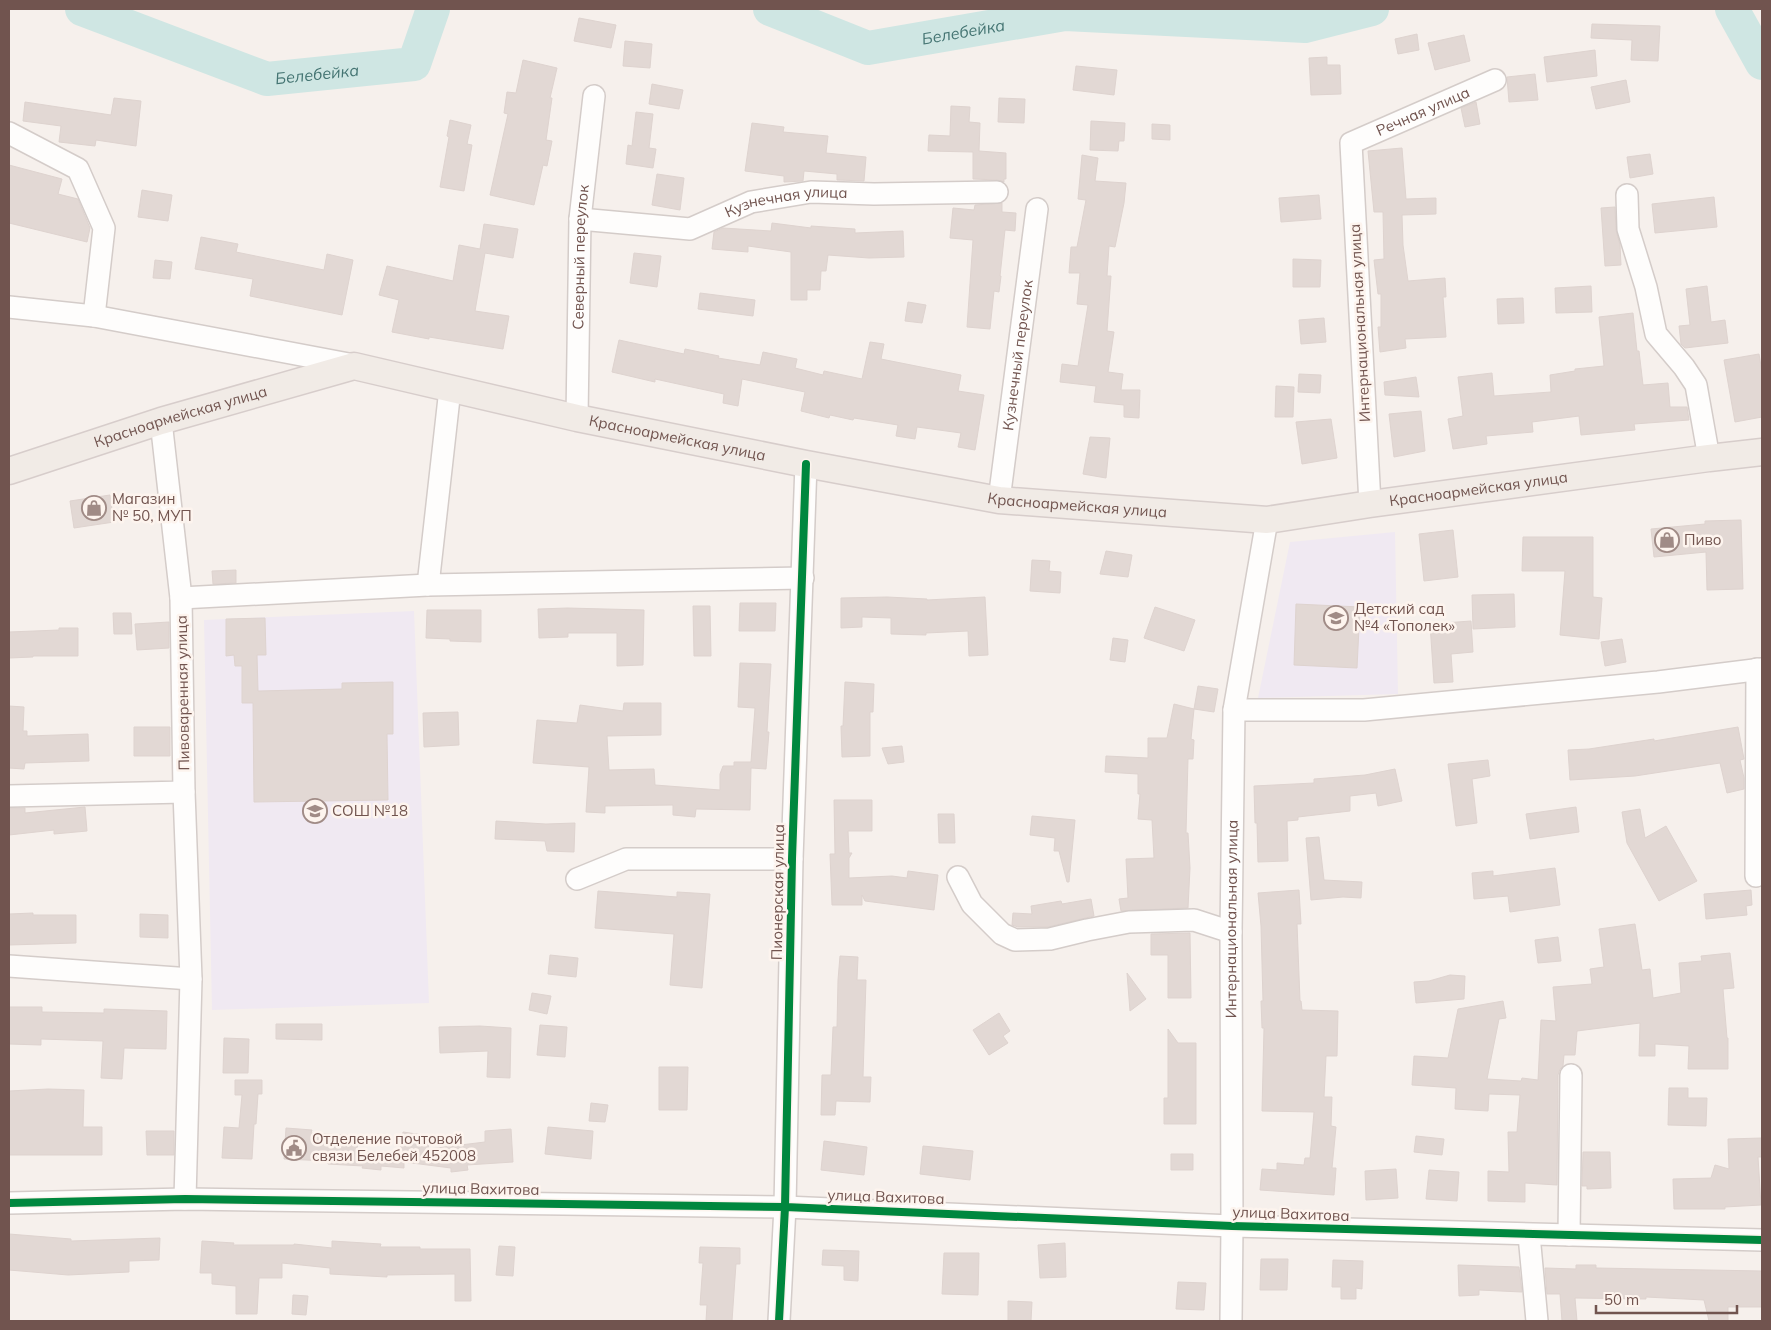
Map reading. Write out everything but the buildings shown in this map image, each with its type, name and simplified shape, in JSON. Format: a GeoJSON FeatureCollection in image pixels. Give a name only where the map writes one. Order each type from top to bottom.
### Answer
{"type":"FeatureCollection","features":[{"type":"Feature","properties":{"kind":"main road","name":"Красноармейская улица"},"geometry":{"type":"LineString","coordinates":[[9,472],[161,421],[354,366],[577,418],[999,500],[1267,520],[1370,504],[1762,452]]}},
{"type":"Feature","properties":{"kind":"street","name":"Речная улица"},"geometry":{"type":"LineString","coordinates":[[1351,143],[1495,80]]}},
{"type":"Feature","properties":{"kind":"street","name":"Северный переулок"},"geometry":{"type":"LineString","coordinates":[[577,418],[580,219],[594,96]]}},
{"type":"Feature","properties":{"kind":"street"},"geometry":{"type":"LineString","coordinates":[[9,133],[78,169],[104,228],[94,316]]}},
{"type":"Feature","properties":{"kind":"street","name":"Интернациональная улица"},"geometry":{"type":"LineString","coordinates":[[1351,143],[1370,504]]}},
{"type":"Feature","properties":{"kind":"street","name":"Кузнечная улица"},"geometry":{"type":"LineString","coordinates":[[580,219],[690,229],[752,202],[811,192],[874,194],[997,192]]}},
{"type":"Feature","properties":{"kind":"street"},"geometry":{"type":"LineString","coordinates":[[1627,195],[1628,229],[1646,288],[1656,334],[1696,385],[1709,458]]}},
{"type":"Feature","properties":{"kind":"street","name":"Кузнечный переулок"},"geometry":{"type":"LineString","coordinates":[[999,500],[1037,209]]}},
{"type":"Feature","properties":{"kind":"street","name":"Красноармейская улица"},"geometry":{"type":"LineString","coordinates":[[9,307],[94,316],[354,366]]}},
{"type":"Feature","properties":{"kind":"street"},"geometry":{"type":"LineString","coordinates":[[428,585],[450,389]]}},
{"type":"Feature","properties":{"kind":"street","name":"Пивоваренная улица"},"geometry":{"type":"LineString","coordinates":[[9,796],[184,792],[181,598],[161,421]]}},
{"type":"Feature","properties":{"kind":"street","name":"Пионерская улица"},"geometry":{"type":"LineString","coordinates":[[779,1321],[785,1207],[792,859],[806,464]]}},
{"type":"Feature","properties":{"kind":"street","name":"Интернациональная улица"},"geometry":{"type":"LineString","coordinates":[[1231,1321],[1231,932],[1234,710],[1267,520]]}},
{"type":"Feature","properties":{"kind":"street"},"geometry":{"type":"LineString","coordinates":[[181,598],[428,585],[803,578]]}},
{"type":"Feature","properties":{"kind":"street"},"geometry":{"type":"LineString","coordinates":[[1234,710],[1364,710],[1658,682],[1760,669],[1756,876]]}},
{"type":"Feature","properties":{"kind":"street"},"geometry":{"type":"LineString","coordinates":[[184,792],[191,979],[186,1199]]}},
{"type":"Feature","properties":{"kind":"street"},"geometry":{"type":"LineString","coordinates":[[577,879],[626,859],[792,859]]}},
{"type":"Feature","properties":{"kind":"street"},"geometry":{"type":"LineString","coordinates":[[958,877],[972,904],[1002,934],[1015,940],[1050,939],[1128,922],[1194,920],[1231,932]]}},
{"type":"Feature","properties":{"kind":"street"},"geometry":{"type":"LineString","coordinates":[[9,966],[191,979]]}},
{"type":"Feature","properties":{"kind":"street"},"geometry":{"type":"LineString","coordinates":[[1569,1235],[1571,1075]]}},
{"type":"Feature","properties":{"kind":"street","name":"улица Вахитова"},"geometry":{"type":"LineString","coordinates":[[9,1203],[186,1199],[785,1207],[1232,1226],[1762,1240]]}},
{"type":"Feature","properties":{"kind":"street"},"geometry":{"type":"LineString","coordinates":[[1529,1235],[1537,1321]]}},
{"type":"Feature","properties":{"kind":"shaded area","name":"Детский сад №4 «Тополек»"},"geometry":{"type":"Polygon","coordinates":[[[1395,532],[1398,694],[1258,698],[1290,542],[1395,532]]]}},
{"type":"Feature","properties":{"kind":"shaded area","name":"СОШ №18"},"geometry":{"type":"Polygon","coordinates":[[[414,611],[429,1003],[212,1010],[204,620],[414,611]]]}},
{"type":"Feature","properties":{"kind":"waterway","name":"Белебейка"},"geometry":{"type":"LineString","coordinates":[[82,9],[267,79],[414,64],[433,9]]}},
{"type":"Feature","properties":{"kind":"waterway","name":"Белебейка"},"geometry":{"type":"LineString","coordinates":[[770,9],[868,48],[1065,14],[1305,26],[1372,9]]}},
{"type":"Feature","properties":{"kind":"waterway","name":"Белебейка"},"geometry":{"type":"LineString","coordinates":[[1732,9],[1762,63]]}},
{"type":"Feature","properties":{"kind":"cycle path"},"geometry":{"type":"LineString","coordinates":[[779,1321],[785,1207],[792,859],[806,464]]}},
{"type":"Feature","properties":{"kind":"cycle path"},"geometry":{"type":"LineString","coordinates":[[9,1203],[185,1199],[785,1207],[1232,1226],[1762,1240]]}},
{"type":"Feature","properties":{"kind":"place","name":"Магазин № 50, МУП"},"geometry":{"type":"Point","coordinates":[94,508]}},
{"type":"Feature","properties":{"kind":"place","name":"Пиво"},"geometry":{"type":"Point","coordinates":[1667,540]}},
{"type":"Feature","properties":{"kind":"place","name":"Детский сад №4 «Тополек»"},"geometry":{"type":"Point","coordinates":[1336,618]}},
{"type":"Feature","properties":{"kind":"place","name":"СОШ №18"},"geometry":{"type":"Point","coordinates":[315,811]}},
{"type":"Feature","properties":{"kind":"place","name":"Отделение почтовой связи Белебей 452008"},"geometry":{"type":"Point","coordinates":[294,1148]}}]}
